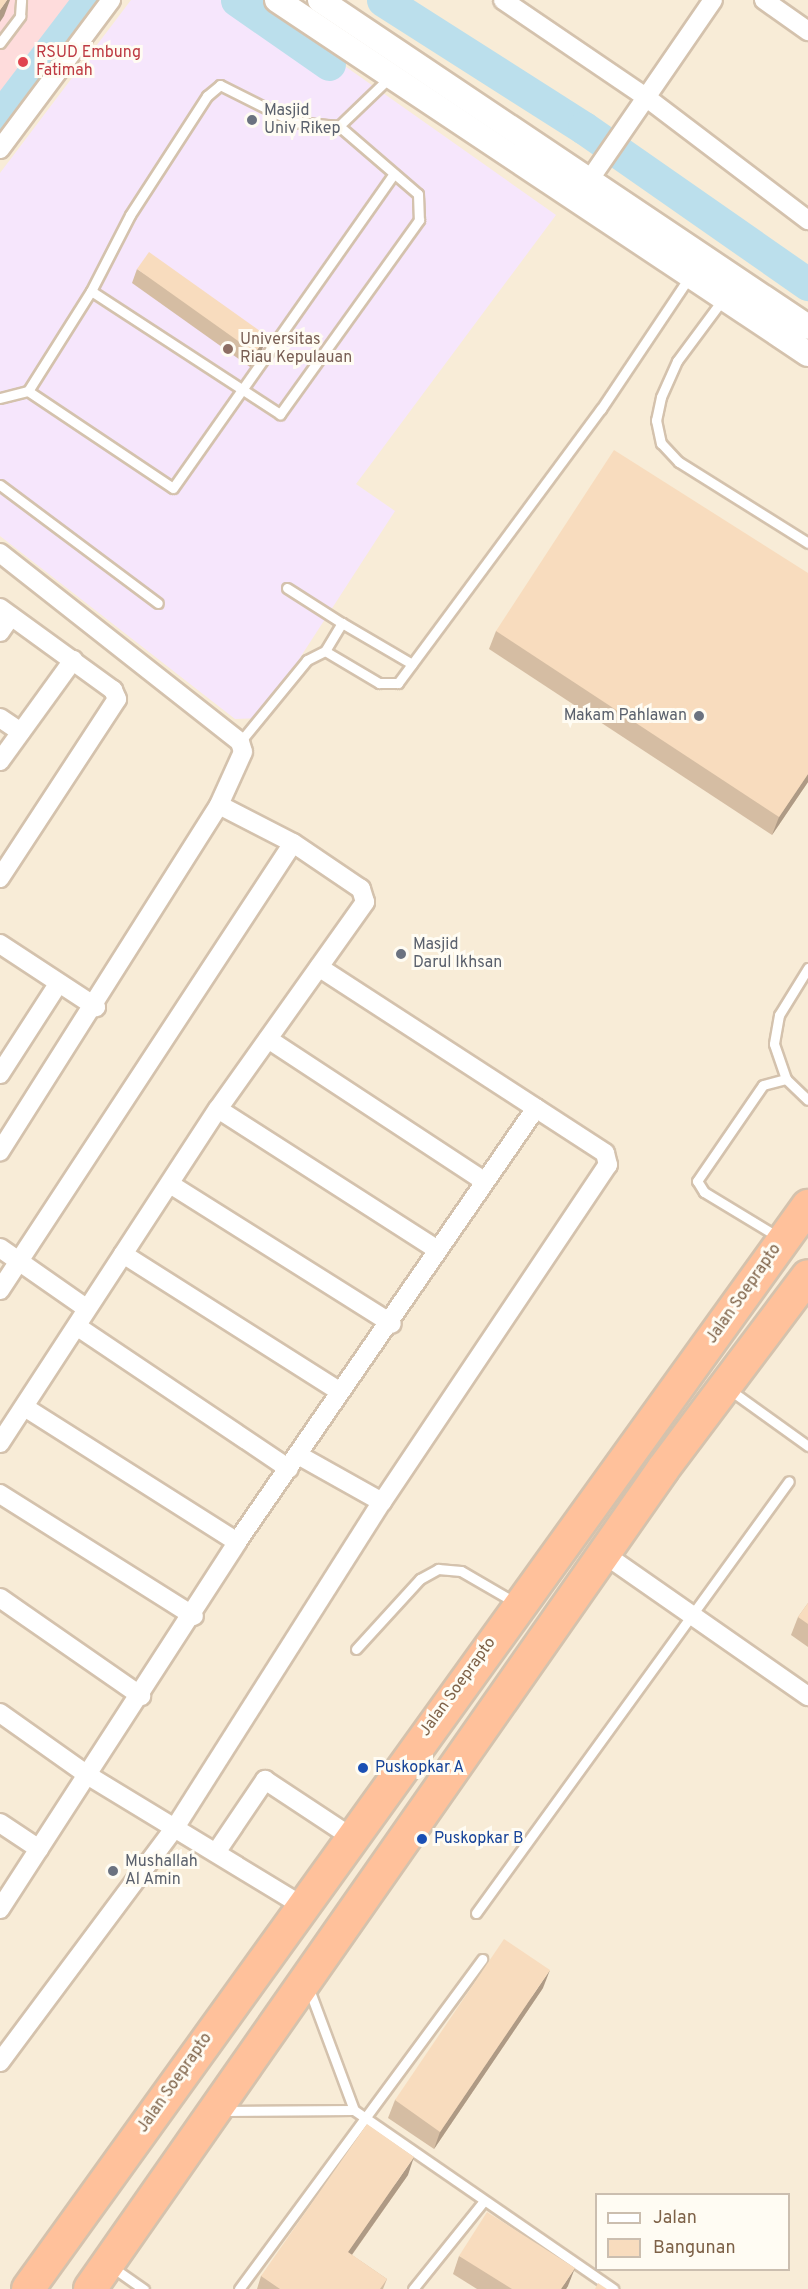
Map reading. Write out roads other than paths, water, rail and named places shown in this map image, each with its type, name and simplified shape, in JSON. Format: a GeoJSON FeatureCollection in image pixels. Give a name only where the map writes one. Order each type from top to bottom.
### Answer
{"type":"FeatureCollection","features":[{"type":"Feature","properties":{"kind":"highway","name":"Jalan Soeprapto"},"geometry":{"type":"LineString","coordinates":[[28,2289],[518,1605],[634,1450],[782,1239],[808,1206]]}},
{"type":"Feature","properties":{"kind":"highway"},"geometry":{"type":"LineString","coordinates":[[90,2289],[216,2111],[305,1978],[607,1556],[663,1469],[808,1276]]}},
{"type":"Feature","properties":{"kind":"highway"},"geometry":{"type":"LineString","coordinates":[[634,1450],[663,1469]]}},
{"type":"Feature","properties":{"kind":"main road"},"geometry":{"type":"LineString","coordinates":[[277,0],[688,279],[731,288],[808,327]]}},
{"type":"Feature","properties":{"kind":"main road"},"geometry":{"type":"LineString","coordinates":[[320,0],[590,179],[731,288],[808,354]]}},
{"type":"Feature","properties":{"kind":"street"},"geometry":{"type":"LineString","coordinates":[[0,149],[111,0]]}},
{"type":"Feature","properties":{"kind":"street"},"geometry":{"type":"LineString","coordinates":[[503,0],[647,98],[808,220]]}},
{"type":"Feature","properties":{"kind":"street"},"geometry":{"type":"LineString","coordinates":[[590,179],[713,0]]}},
{"type":"Feature","properties":{"kind":"street"},"geometry":{"type":"LineString","coordinates":[[764,0],[808,31]]}},
{"type":"Feature","properties":{"kind":"street"},"geometry":{"type":"LineString","coordinates":[[0,553],[240,742],[241,757],[219,805],[96,1007],[0,1152]]}},
{"type":"Feature","properties":{"kind":"street"},"geometry":{"type":"LineString","coordinates":[[0,632],[6,612],[113,690],[116,705],[0,878]]}},
{"type":"Feature","properties":{"kind":"street"},"geometry":{"type":"LineString","coordinates":[[0,760],[73,660]]}},
{"type":"Feature","properties":{"kind":"street"},"geometry":{"type":"LineString","coordinates":[[0,718],[21,732]]}},
{"type":"Feature","properties":{"kind":"street"},"geometry":{"type":"LineString","coordinates":[[0,1443],[26,1408],[78,1327],[86,1308],[218,1109],[366,899],[361,889],[293,843],[219,805]]}},
{"type":"Feature","properties":{"kind":"street"},"geometry":{"type":"LineString","coordinates":[[0,1290],[293,843]]}},
{"type":"Feature","properties":{"kind":"street"},"geometry":{"type":"LineString","coordinates":[[0,944],[96,1007]]}},
{"type":"Feature","properties":{"kind":"street"},"geometry":{"type":"LineString","coordinates":[[0,2062],[176,1826],[382,1502],[608,1165],[604,1153],[319,967]]}},
{"type":"Feature","properties":{"kind":"street"},"geometry":{"type":"LineString","coordinates":[[0,1074],[58,984]]}},
{"type":"Feature","properties":{"kind":"street"},"geometry":{"type":"LineString","coordinates":[[268,1039],[484,1181]]}},
{"type":"Feature","properties":{"kind":"street"},"geometry":{"type":"LineString","coordinates":[[0,1909],[194,1616],[237,1542],[294,1462],[339,1391],[392,1324],[436,1249],[536,1108]]}},
{"type":"Feature","properties":{"kind":"street"},"geometry":{"type":"LineString","coordinates":[[218,1109],[436,1249]]}},
{"type":"Feature","properties":{"kind":"street"},"geometry":{"type":"LineString","coordinates":[[170,1184],[392,1324]]}},
{"type":"Feature","properties":{"kind":"street"},"geometry":{"type":"LineString","coordinates":[[0,1248],[86,1308]]}},
{"type":"Feature","properties":{"kind":"street"},"geometry":{"type":"LineString","coordinates":[[123,1254],[339,1391]]}},
{"type":"Feature","properties":{"kind":"street"},"geometry":{"type":"LineString","coordinates":[[78,1327],[294,1462],[382,1502]]}},
{"type":"Feature","properties":{"kind":"street"},"geometry":{"type":"LineString","coordinates":[[26,1408],[237,1542]]}},
{"type":"Feature","properties":{"kind":"street"},"geometry":{"type":"LineString","coordinates":[[0,1494],[194,1616]]}},
{"type":"Feature","properties":{"kind":"street"},"geometry":{"type":"LineString","coordinates":[[607,1556],[808,1696]]}},
{"type":"Feature","properties":{"kind":"street"},"geometry":{"type":"LineString","coordinates":[[0,1598],[141,1696]]}},
{"type":"Feature","properties":{"kind":"street"},"geometry":{"type":"LineString","coordinates":[[0,1713],[89,1776],[176,1826],[302,1905]]}},
{"type":"Feature","properties":{"kind":"street"},"geometry":{"type":"LineString","coordinates":[[217,1851],[265,1780],[351,1837]]}},
{"type":"Feature","properties":{"kind":"street"},"geometry":{"type":"LineString","coordinates":[[0,1823],[39,1849]]}},
{"type":"Feature","properties":{"kind":"lane"},"geometry":{"type":"LineString","coordinates":[[0,43],[20,16],[21,0]]}},
{"type":"Feature","properties":{"kind":"lane"},"geometry":{"type":"LineString","coordinates":[[339,126],[390,77],[405,57]]}},
{"type":"Feature","properties":{"kind":"lane"},"geometry":{"type":"LineString","coordinates":[[0,398],[28,391],[91,291],[130,215],[213,89],[228,88],[294,122],[339,126],[418,194],[419,220],[287,411],[274,413],[91,291]]}},
{"type":"Feature","properties":{"kind":"lane"},"geometry":{"type":"LineString","coordinates":[[28,391],[173,488],[394,174]]}},
{"type":"Feature","properties":{"kind":"lane"},"geometry":{"type":"LineString","coordinates":[[325,651],[389,685],[412,664],[602,409],[688,279]]}},
{"type":"Feature","properties":{"kind":"lane"},"geometry":{"type":"LineString","coordinates":[[731,288],[677,361],[661,397],[656,420],[661,444],[679,462],[808,543]]}},
{"type":"Feature","properties":{"kind":"lane"},"geometry":{"type":"LineString","coordinates":[[0,485],[159,603]]}},
{"type":"Feature","properties":{"kind":"lane"},"geometry":{"type":"LineString","coordinates":[[287,588],[342,624],[412,664]]}},
{"type":"Feature","properties":{"kind":"lane"},"geometry":{"type":"LineString","coordinates":[[240,742],[308,660],[325,651],[342,624]]}},
{"type":"Feature","properties":{"kind":"lane"},"geometry":{"type":"LineString","coordinates":[[808,968],[775,1029],[778,1061],[786,1079],[808,1101]]}},
{"type":"Feature","properties":{"kind":"lane"},"geometry":{"type":"LineString","coordinates":[[782,1239],[704,1192],[697,1181],[763,1085],[786,1079]]}},
{"type":"Feature","properties":{"kind":"lane"},"geometry":{"type":"LineString","coordinates":[[725,1387],[808,1446]]}},
{"type":"Feature","properties":{"kind":"lane"},"geometry":{"type":"LineString","coordinates":[[476,1913],[689,1615],[789,1480]]}},
{"type":"Feature","properties":{"kind":"lane"},"geometry":{"type":"LineString","coordinates":[[356,1649],[420,1579],[438,1569],[461,1571],[518,1605]]}},
{"type":"Feature","properties":{"kind":"lane"},"geometry":{"type":"LineString","coordinates":[[239,2289],[482,1959]]}},
{"type":"Feature","properties":{"kind":"lane"},"geometry":{"type":"LineString","coordinates":[[305,1978],[354,2110],[483,2202],[613,2289]]}},
{"type":"Feature","properties":{"kind":"lane"},"geometry":{"type":"LineString","coordinates":[[216,2111],[354,2110]]}},
{"type":"Feature","properties":{"kind":"lane"},"geometry":{"type":"LineString","coordinates":[[413,2289],[483,2202]]}},
{"type":"Feature","properties":{"kind":"lane"},"geometry":{"type":"LineString","coordinates":[[108,2264],[144,2289]]}},
{"type":"Feature","properties":{"kind":"waterway"},"geometry":{"type":"LineString","coordinates":[[0,117],[89,0]]}},
{"type":"Feature","properties":{"kind":"waterway"},"geometry":{"type":"LineString","coordinates":[[237,0],[329,64]]}},
{"type":"Feature","properties":{"kind":"waterway"},"geometry":{"type":"LineString","coordinates":[[383,0],[584,128],[808,284]]}},
{"type":"Feature","properties":{"kind":"place","name":"RSUD Embung Fatimah"},"geometry":{"type":"Point","coordinates":[23,62]}},
{"type":"Feature","properties":{"kind":"place","name":"Masjid Univ Rikep"},"geometry":{"type":"Point","coordinates":[252,120]}},
{"type":"Feature","properties":{"kind":"place","name":"Universitas Riau Kepulauan"},"geometry":{"type":"Point","coordinates":[228,349]}},
{"type":"Feature","properties":{"kind":"place","name":"Makam Pahlawan"},"geometry":{"type":"Point","coordinates":[699,716]}},
{"type":"Feature","properties":{"kind":"place","name":"Masjid Darul Ikhsan"},"geometry":{"type":"Point","coordinates":[401,954]}},
{"type":"Feature","properties":{"kind":"place","name":"Puskopkar A"},"geometry":{"type":"Point","coordinates":[363,1768]}},
{"type":"Feature","properties":{"kind":"place","name":"Puskopkar B"},"geometry":{"type":"Point","coordinates":[422,1839]}},
{"type":"Feature","properties":{"kind":"place","name":"Mushallah Al Amin"},"geometry":{"type":"Point","coordinates":[113,1871]}}]}
